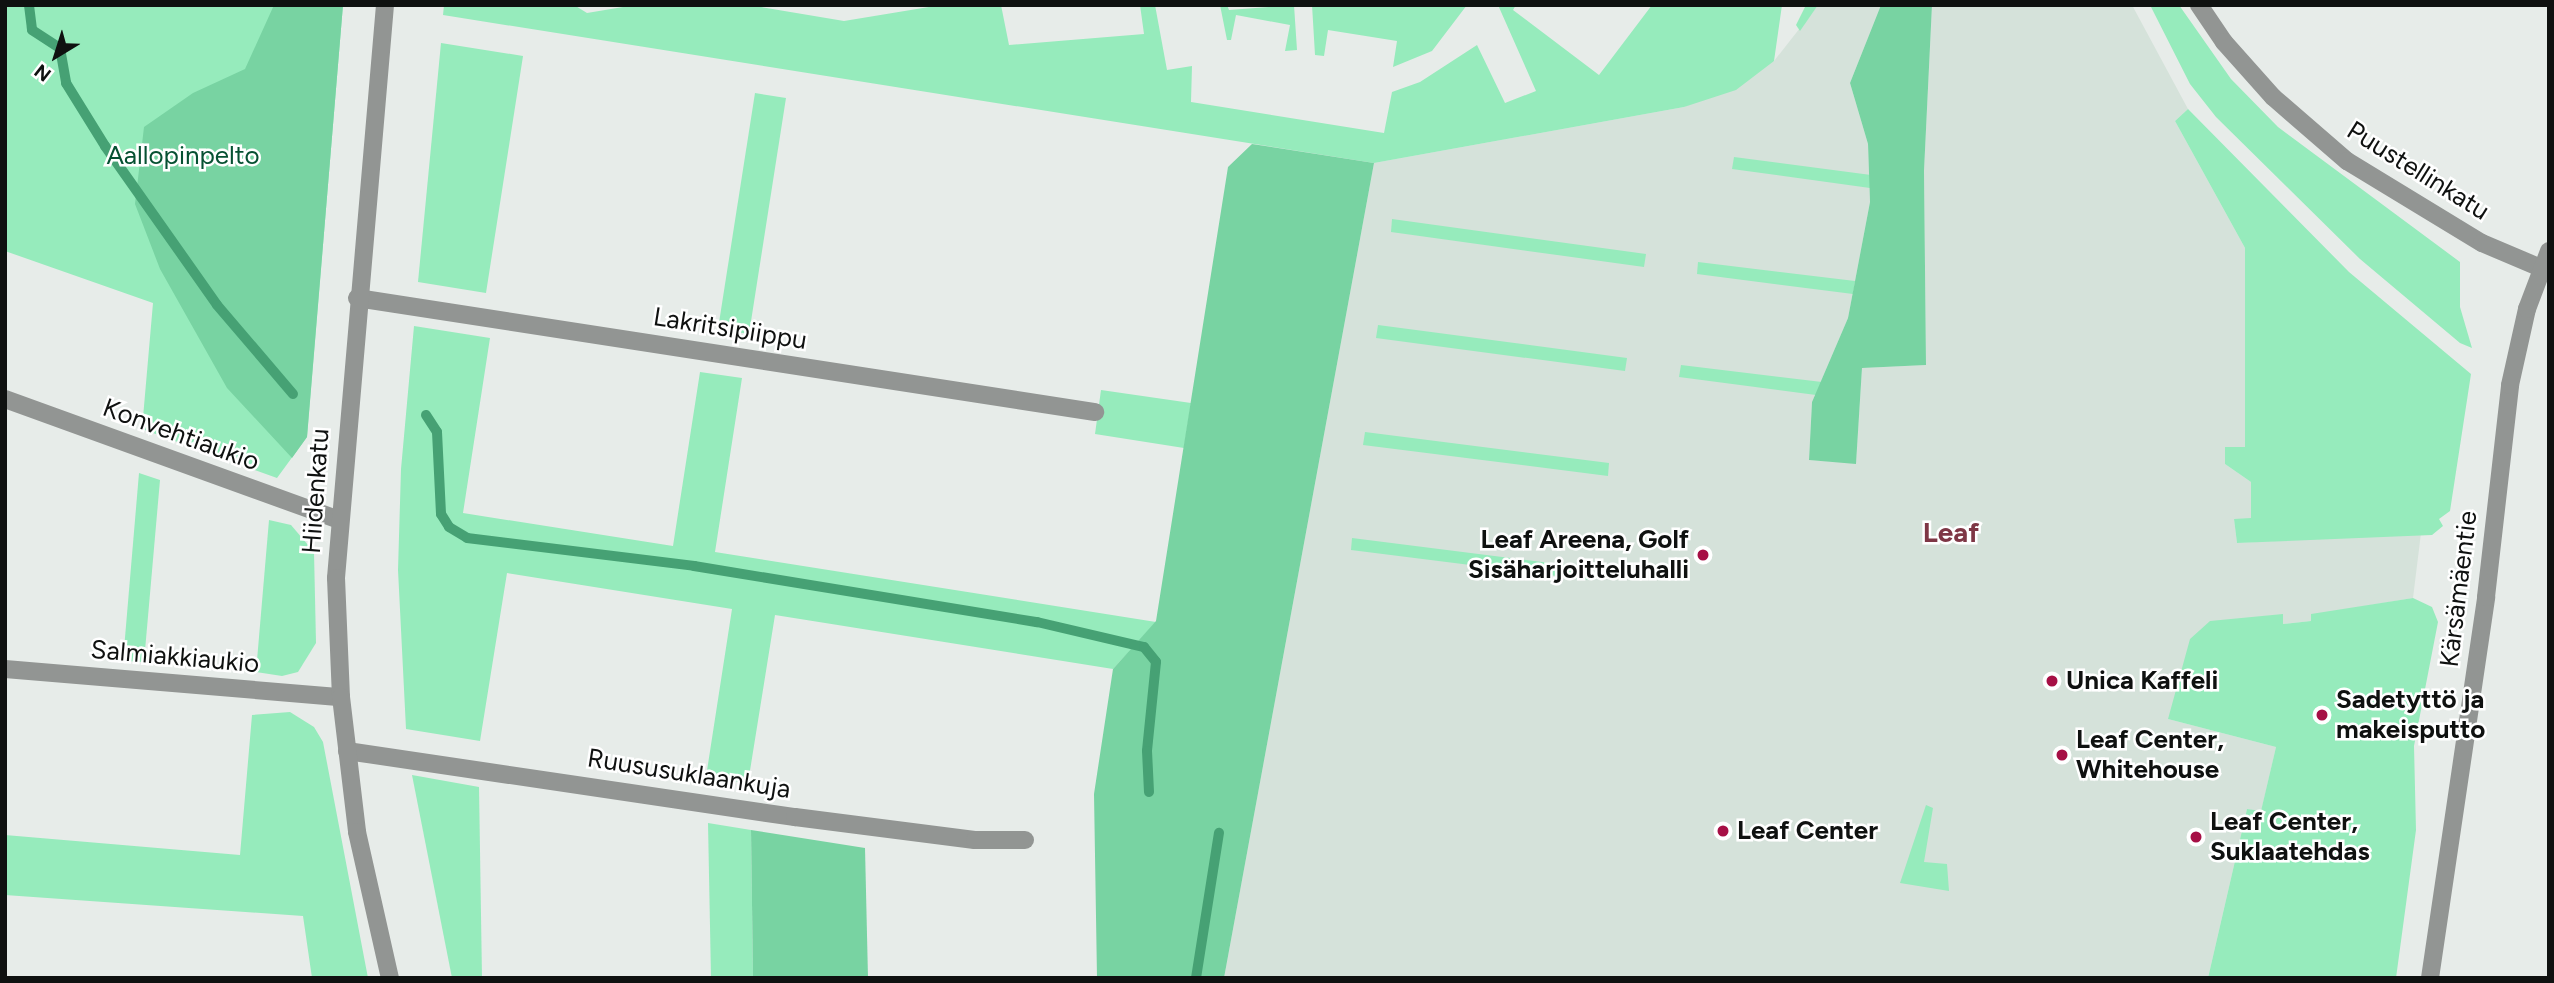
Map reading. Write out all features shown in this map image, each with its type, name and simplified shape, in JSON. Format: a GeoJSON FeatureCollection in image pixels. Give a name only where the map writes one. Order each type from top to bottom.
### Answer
{"type":"FeatureCollection","features":[{"type":"Feature","properties":{"kind":"street","name":"Hiidenkatu"},"geometry":{"type":"LineString","coordinates":[[384,5],[357,298],[336,578],[341,697],[356,832],[390,978]]}},
{"type":"Feature","properties":{"kind":"street","name":"Puustellinkatu"},"geometry":{"type":"LineString","coordinates":[[2199,5],[2224,43],[2273,97],[2347,161],[2482,243],[2541,268]]}},
{"type":"Feature","properties":{"kind":"street","name":"Kärsämäentie"},"geometry":{"type":"LineString","coordinates":[[2430,978],[2486,597],[2510,385],[2541,268],[2549,251]]}},
{"type":"Feature","properties":{"kind":"street","name":"Lakritsipiippu"},"geometry":{"type":"LineString","coordinates":[[357,298],[1095,412]]}},
{"type":"Feature","properties":{"kind":"street","name":"Konvehtiaukio"},"geometry":{"type":"LineString","coordinates":[[5,399],[339,520]]}},
{"type":"Feature","properties":{"kind":"street","name":"Salmiakkiaukio"},"geometry":{"type":"LineString","coordinates":[[5,669],[341,697]]}},
{"type":"Feature","properties":{"kind":"street","name":"Ruususuklaankuja"},"geometry":{"type":"LineString","coordinates":[[347,751],[807,819],[975,840],[1025,840]]}},
{"type":"Feature","properties":{"kind":"shaded area","name":"Leaf Center"},"geometry":{"type":"Polygon","coordinates":[[[1818,5],[1881,5],[1850,83],[1868,144],[1870,202],[1848,318],[1812,402],[1809,460],[1856,463],[1862,368],[1926,365],[1924,171],[1932,5],[2132,5],[2188,109],[2175,121],[2245,248],[2245,447],[2225,448],[2225,464],[2251,482],[2251,519],[2234,519],[2237,543],[2421,533],[2413,598],[2311,615],[2311,621],[2283,624],[2283,615],[2168,719],[2276,747],[2261,812],[2247,809],[2208,978],[1224,978],[1374,163],[1684,107],[1774,61],[1818,5]]]}},
{"type":"Feature","properties":{"kind":"green space","name":"Aallopinpelto"},"geometry":{"type":"Polygon","coordinates":[[[5,5],[343,5],[307,437],[277,478],[142,429],[153,303],[5,251],[5,5]]]}},
{"type":"Feature","properties":{"kind":"green space"},"geometry":{"type":"Polygon","coordinates":[[[274,5],[343,5],[307,437],[292,458],[227,388],[160,269],[135,204],[144,127],[193,93],[245,69],[274,5]]]}},
{"type":"Feature","properties":{"kind":"green space"},"geometry":{"type":"Polygon","coordinates":[[[444,5],[574,5],[587,13],[635,5],[749,5],[844,21],[941,5],[1001,5],[1009,45],[1144,34],[1140,5],[1155,5],[1167,70],[1192,66],[1191,102],[1384,133],[1392,92],[1420,82],[1477,45],[1505,103],[1536,91],[1498,5],[1516,5],[1513,10],[1599,75],[1652,5],[1782,5],[1774,61],[1736,90],[1684,107],[1374,163],[443,15],[444,5]]]}},
{"type":"Feature","properties":{"kind":"green space"},"geometry":{"type":"Polygon","coordinates":[[[1220,5],[1227,5],[1229,10],[1294,5],[1297,50],[1285,51],[1290,25],[1236,15],[1231,40],[1227,40],[1220,5]]]}},
{"type":"Feature","properties":{"kind":"green space"},"geometry":{"type":"Polygon","coordinates":[[[1312,5],[1467,5],[1432,51],[1393,67],[1397,41],[1328,30],[1324,56],[1315,55],[1312,5]]]}},
{"type":"Feature","properties":{"kind":"green space"},"geometry":{"type":"Polygon","coordinates":[[[1806,5],[1818,5],[1800,31],[1796,25],[1806,5]]]}},
{"type":"Feature","properties":{"kind":"green space"},"geometry":{"type":"Polygon","coordinates":[[[1881,5],[1932,5],[1924,171],[1926,365],[1862,368],[1856,464],[1809,460],[1812,402],[1848,318],[1870,202],[1868,144],[1850,83],[1881,5]]]}},
{"type":"Feature","properties":{"kind":"green space"},"geometry":{"type":"Polygon","coordinates":[[[2150,5],[2179,5],[2231,79],[2278,127],[2460,262],[2460,307],[2472,348],[2460,343],[2360,259],[2216,117],[2190,84],[2150,5]]]}},
{"type":"Feature","properties":{"kind":"green space"},"geometry":{"type":"Polygon","coordinates":[[[441,43],[523,56],[486,293],[418,282],[441,43]]]}},
{"type":"Feature","properties":{"kind":"green space"},"geometry":{"type":"Polygon","coordinates":[[[755,93],[786,98],[749,334],[718,329],[755,93]]]}},
{"type":"Feature","properties":{"kind":"green space"},"geometry":{"type":"Polygon","coordinates":[[[2188,109],[2349,272],[2471,374],[2450,511],[2439,519],[2443,526],[2432,535],[2237,543],[2234,519],[2251,518],[2251,482],[2225,464],[2225,447],[2245,447],[2245,248],[2175,121],[2188,109]]]}},
{"type":"Feature","properties":{"kind":"green space"},"geometry":{"type":"Polygon","coordinates":[[[1252,144],[1374,163],[1224,978],[1097,978],[1094,794],[1113,669],[1156,621],[1228,167],[1252,144]]]}},
{"type":"Feature","properties":{"kind":"green space"},"geometry":{"type":"Polygon","coordinates":[[[1734,157],[1871,175],[1870,188],[1732,169],[1734,157]]]}},
{"type":"Feature","properties":{"kind":"green space"},"geometry":{"type":"Polygon","coordinates":[[[1392,219],[1646,254],[1644,267],[1391,232],[1392,219]]]}},
{"type":"Feature","properties":{"kind":"green space"},"geometry":{"type":"Polygon","coordinates":[[[1698,262],[1855,281],[1853,294],[1697,274],[1698,262]]]}},
{"type":"Feature","properties":{"kind":"green space"},"geometry":{"type":"Polygon","coordinates":[[[1378,325],[1627,358],[1625,371],[1376,338],[1378,325]]]}},
{"type":"Feature","properties":{"kind":"green space"},"geometry":{"type":"Polygon","coordinates":[[[414,326],[490,338],[463,513],[673,546],[700,372],[742,378],[715,552],[1156,622],[1113,669],[775,615],[748,783],[706,777],[732,609],[507,573],[480,741],[406,729],[398,570],[401,469],[414,326]]]}},
{"type":"Feature","properties":{"kind":"green space"},"geometry":{"type":"Polygon","coordinates":[[[1681,365],[1822,382],[1816,395],[1679,377],[1681,365]]]}},
{"type":"Feature","properties":{"kind":"green space"},"geometry":{"type":"Polygon","coordinates":[[[1101,390],[1191,403],[1184,448],[1095,434],[1101,390]]]}},
{"type":"Feature","properties":{"kind":"green space"},"geometry":{"type":"Polygon","coordinates":[[[1365,432],[1609,463],[1608,476],[1363,445],[1365,432]]]}},
{"type":"Feature","properties":{"kind":"green space"},"geometry":{"type":"Polygon","coordinates":[[[139,473],[160,480],[144,662],[123,661],[139,473]]]}},
{"type":"Feature","properties":{"kind":"green space"},"geometry":{"type":"Polygon","coordinates":[[[269,520],[291,525],[314,552],[316,643],[298,672],[282,676],[256,672],[269,520]]]}},
{"type":"Feature","properties":{"kind":"green space"},"geometry":{"type":"Polygon","coordinates":[[[1352,538],[1590,568],[1589,580],[1351,550],[1352,538]]]}},
{"type":"Feature","properties":{"kind":"green space"},"geometry":{"type":"Polygon","coordinates":[[[2413,598],[2432,607],[2438,622],[2414,746],[2416,830],[2396,978],[2208,978],[2247,809],[2261,811],[2276,747],[2168,719],[2190,639],[2210,621],[2283,614],[2283,624],[2311,621],[2311,614],[2413,598]]]}},
{"type":"Feature","properties":{"kind":"green space"},"geometry":{"type":"Polygon","coordinates":[[[290,712],[314,727],[323,742],[368,978],[312,978],[303,916],[5,895],[5,835],[240,855],[252,715],[290,712]]]}},
{"type":"Feature","properties":{"kind":"green space"},"geometry":{"type":"Polygon","coordinates":[[[412,775],[479,787],[482,978],[452,978],[412,775]]]}},
{"type":"Feature","properties":{"kind":"green space"},"geometry":{"type":"Polygon","coordinates":[[[1926,805],[1933,808],[1924,862],[1947,864],[1949,891],[1900,883],[1926,805]]]}},
{"type":"Feature","properties":{"kind":"green space"},"geometry":{"type":"Polygon","coordinates":[[[708,823],[751,830],[753,978],[711,978],[708,823]]]}},
{"type":"Feature","properties":{"kind":"green space"},"geometry":{"type":"Polygon","coordinates":[[[751,830],[865,848],[868,978],[753,978],[751,830]]]}},
{"type":"Feature","properties":{"kind":"waterway"},"geometry":{"type":"LineString","coordinates":[[29,5],[32,30],[60,48],[66,83],[105,146],[217,305],[293,394]]}},
{"type":"Feature","properties":{"kind":"waterway"},"geometry":{"type":"LineString","coordinates":[[426,415],[437,432],[441,514],[449,527],[467,538],[694,566],[1037,622],[1144,647],[1156,662],[1147,751],[1149,792]]}},
{"type":"Feature","properties":{"kind":"waterway"},"geometry":{"type":"LineString","coordinates":[[1196,978],[1219,833]]}},
{"type":"Feature","properties":{"kind":"place","name":"Leaf Areena, Golf Sisäharjoitteluhalli"},"geometry":{"type":"Point","coordinates":[1703,555]}},
{"type":"Feature","properties":{"kind":"place","name":"Unica Kaffeli"},"geometry":{"type":"Point","coordinates":[2052,681]}},
{"type":"Feature","properties":{"kind":"place","name":"Sadetyttö ja makeisputto"},"geometry":{"type":"Point","coordinates":[2322,715]}},
{"type":"Feature","properties":{"kind":"place","name":"Leaf Center, Whitehouse"},"geometry":{"type":"Point","coordinates":[2062,755]}},
{"type":"Feature","properties":{"kind":"place","name":"Leaf Center"},"geometry":{"type":"Point","coordinates":[1723,831]}},
{"type":"Feature","properties":{"kind":"place","name":"Leaf Center, Suklaatehdas"},"geometry":{"type":"Point","coordinates":[2196,837]}},
{"type":"Feature","properties":{"kind":"district","name":"Leaf"},"geometry":{"type":"Point","coordinates":[1951,532]}}]}
